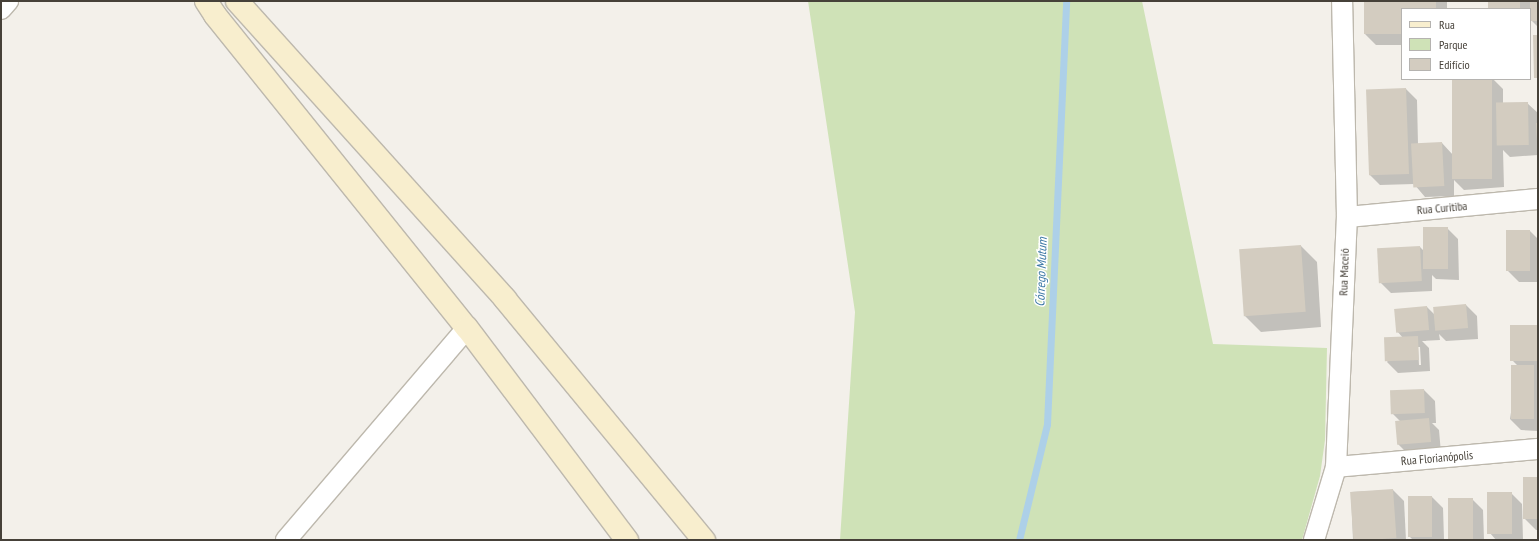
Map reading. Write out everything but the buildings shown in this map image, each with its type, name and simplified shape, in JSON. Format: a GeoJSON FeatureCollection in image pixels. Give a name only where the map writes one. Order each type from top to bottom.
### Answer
{"type":"FeatureCollection","features":[{"type":"Feature","properties":{"kind":"main road"},"geometry":{"type":"LineString","coordinates":[[206,1],[214,15],[466,328],[627,540]]}},
{"type":"Feature","properties":{"kind":"main road"},"geometry":{"type":"LineString","coordinates":[[237,1],[505,299],[704,540]]}},
{"type":"Feature","properties":{"kind":"street"},"geometry":{"type":"LineString","coordinates":[[1,9],[8,1]]}},
{"type":"Feature","properties":{"kind":"street","name":"Rua Maceió"},"geometry":{"type":"LineString","coordinates":[[1314,540],[1336,467],[1347,217],[1342,1]]}},
{"type":"Feature","properties":{"kind":"street","name":"Rua Curitiba"},"geometry":{"type":"LineString","coordinates":[[1347,217],[1538,200]]}},
{"type":"Feature","properties":{"kind":"street"},"geometry":{"type":"LineString","coordinates":[[286,540],[466,328]]}},
{"type":"Feature","properties":{"kind":"street","name":"Rua Florianópolis"},"geometry":{"type":"LineString","coordinates":[[1336,467],[1538,448]]}},
{"type":"Feature","properties":{"kind":"green space"},"geometry":{"type":"Polygon","coordinates":[[[808,1],[1142,1],[1213,344],[1327,348],[1325,440],[1320,476],[1302,540],[840,540],[855,312],[808,1]]]}},
{"type":"Feature","properties":{"kind":"waterway","name":"Córrego Mutum"},"geometry":{"type":"LineString","coordinates":[[1019,540],[1047,424],[1066,1]]}}]}
